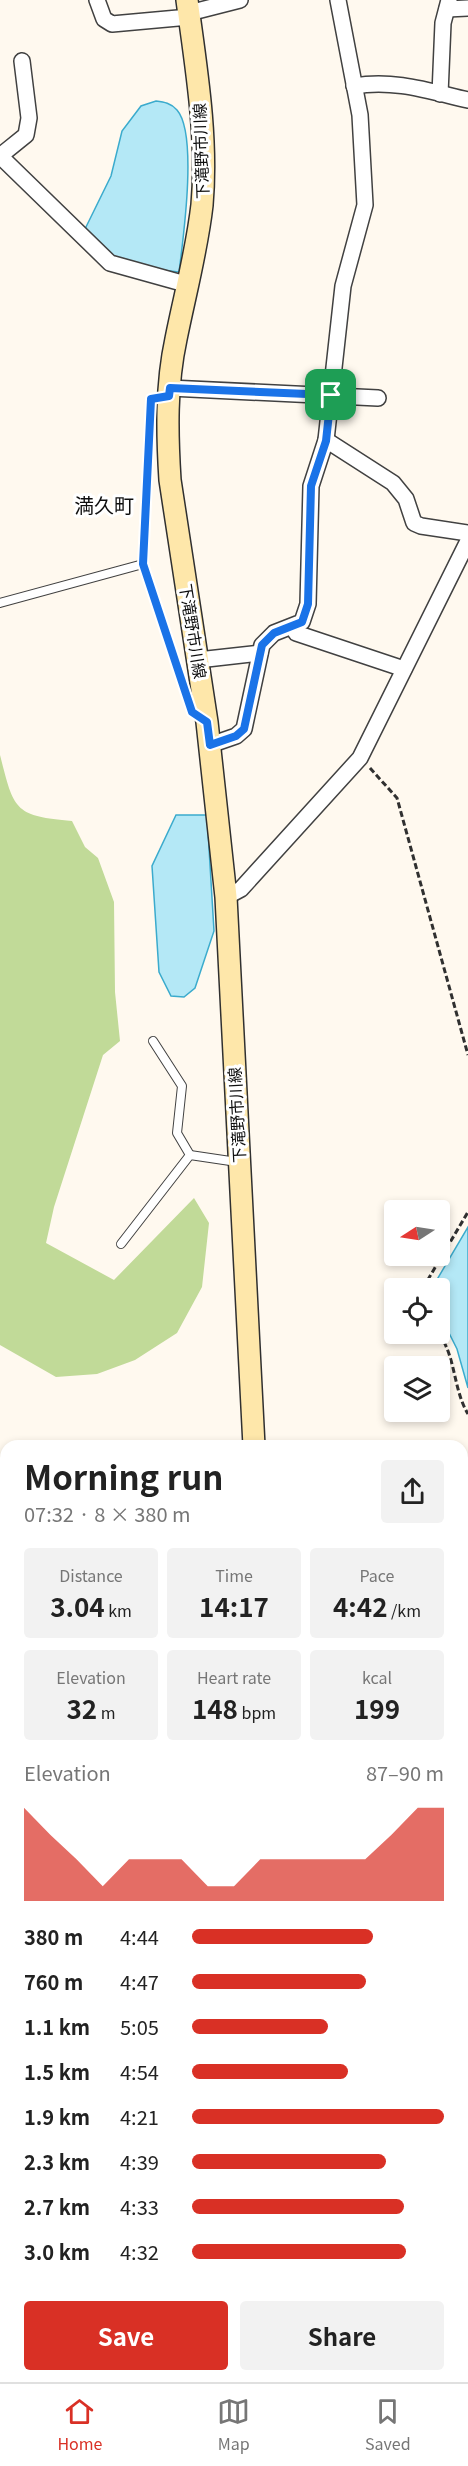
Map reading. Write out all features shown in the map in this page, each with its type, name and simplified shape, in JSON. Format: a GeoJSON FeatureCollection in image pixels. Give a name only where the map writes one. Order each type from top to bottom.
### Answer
{"type":"FeatureCollection","features":[{"type":"Feature","properties":{"kind":"main road","name":"下滝野市川線"},"geometry":{"type":"LineString","coordinates":[[188,10],[202,128],[202,204],[189,285],[175,340],[169,392],[170,480],[207,722],[226,897],[254,1440]]}},
{"type":"Feature","properties":{"kind":"street"},"geometry":{"type":"LineString","coordinates":[[97,0],[104,19],[112,24],[240,0]]}},
{"type":"Feature","properties":{"kind":"street"},"geometry":{"type":"LineString","coordinates":[[210,745],[236,736],[244,729],[262,645],[274,633],[302,622],[308,604],[311,486],[326,441],[343,286],[365,206],[360,115],[338,0]]}},
{"type":"Feature","properties":{"kind":"street"},"geometry":{"type":"LineString","coordinates":[[440,93],[442,33],[448,5],[468,8]]}},
{"type":"Feature","properties":{"kind":"street"},"geometry":{"type":"LineString","coordinates":[[22,61],[29,118],[26,135],[0,156],[110,263],[189,285]]}},
{"type":"Feature","properties":{"kind":"street"},"geometry":{"type":"LineString","coordinates":[[354,86],[374,83],[398,84],[468,100]]}},
{"type":"Feature","properties":{"kind":"street"},"geometry":{"type":"LineString","coordinates":[[169,392],[378,398]]}},
{"type":"Feature","properties":{"kind":"street"},"geometry":{"type":"LineString","coordinates":[[326,441],[393,483],[406,499],[414,523],[468,533]]}},
{"type":"Feature","properties":{"kind":"street"},"geometry":{"type":"LineString","coordinates":[[226,897],[241,890],[360,758],[468,541]]}},
{"type":"Feature","properties":{"kind":"street"},"geometry":{"type":"LineString","coordinates":[[293,627],[296,633],[328,646],[404,669]]}},
{"type":"Feature","properties":{"kind":"street"},"geometry":{"type":"LineString","coordinates":[[198,660],[260,653]]}},
{"type":"Feature","properties":{"kind":"lane"},"geometry":{"type":"LineString","coordinates":[[169,392],[151,399],[143,564],[192,712],[207,722]]}},
{"type":"Feature","properties":{"kind":"lane"},"geometry":{"type":"LineString","coordinates":[[0,603],[143,564]]}},
{"type":"Feature","properties":{"kind":"lane"},"geometry":{"type":"LineString","coordinates":[[153,1041],[182,1086],[177,1133],[190,1155]]}},
{"type":"Feature","properties":{"kind":"lane"},"geometry":{"type":"LineString","coordinates":[[190,1155],[239,1162]]}},
{"type":"Feature","properties":{"kind":"lane"},"geometry":{"type":"LineString","coordinates":[[121,1244],[190,1155]]}},
{"type":"Feature","properties":{"kind":"path"},"geometry":{"type":"LineString","coordinates":[[360,758],[397,798],[468,1055]]}},
{"type":"Feature","properties":{"kind":"path"},"geometry":{"type":"LineString","coordinates":[[429,1278],[468,1212]]}},
{"type":"Feature","properties":{"kind":"path"},"geometry":{"type":"LineString","coordinates":[[446,1344],[462,1403],[468,1414]]}},
{"type":"Feature","properties":{"kind":"green space"},"geometry":{"type":"Polygon","coordinates":[[[0,755],[9,788],[20,807],[38,816],[72,821],[85,847],[98,858],[114,902],[115,992],[120,1041],[103,1055],[54,1207],[46,1243],[114,1280],[194,1198],[209,1223],[202,1287],[177,1333],[135,1360],[97,1374],[56,1377],[0,1345],[0,755]]]}},
{"type":"Feature","properties":{"kind":"water"},"geometry":{"type":"Polygon","coordinates":[[[156,101],[170,104],[177,110],[187,141],[187,188],[179,272],[152,269],[114,257],[85,229],[111,176],[122,131],[141,106],[156,101]]]}},
{"type":"Feature","properties":{"kind":"water"},"geometry":{"type":"Polygon","coordinates":[[[176,815],[207,815],[214,931],[195,988],[184,997],[171,996],[159,972],[152,866],[176,815]]]}},
{"type":"Feature","properties":{"kind":"water"},"geometry":{"type":"Polygon","coordinates":[[[468,1227],[468,1388],[457,1349],[450,1335],[450,1278],[438,1278],[445,1266],[450,1266],[450,1258],[468,1227]]]}},
{"type":"Feature","properties":{"kind":"district","name":"満久町"},"geometry":{"type":"Point","coordinates":[104,504]}},
{"type":"Feature","properties":{"kind":"route"},"geometry":{"type":"LineString","coordinates":[[170,388],[331,395],[326,441],[311,486],[308,604],[302,622],[274,633],[262,645],[244,729],[236,736],[210,745],[207,722],[192,712],[143,564],[151,399],[169,396],[170,388]]}}]}
